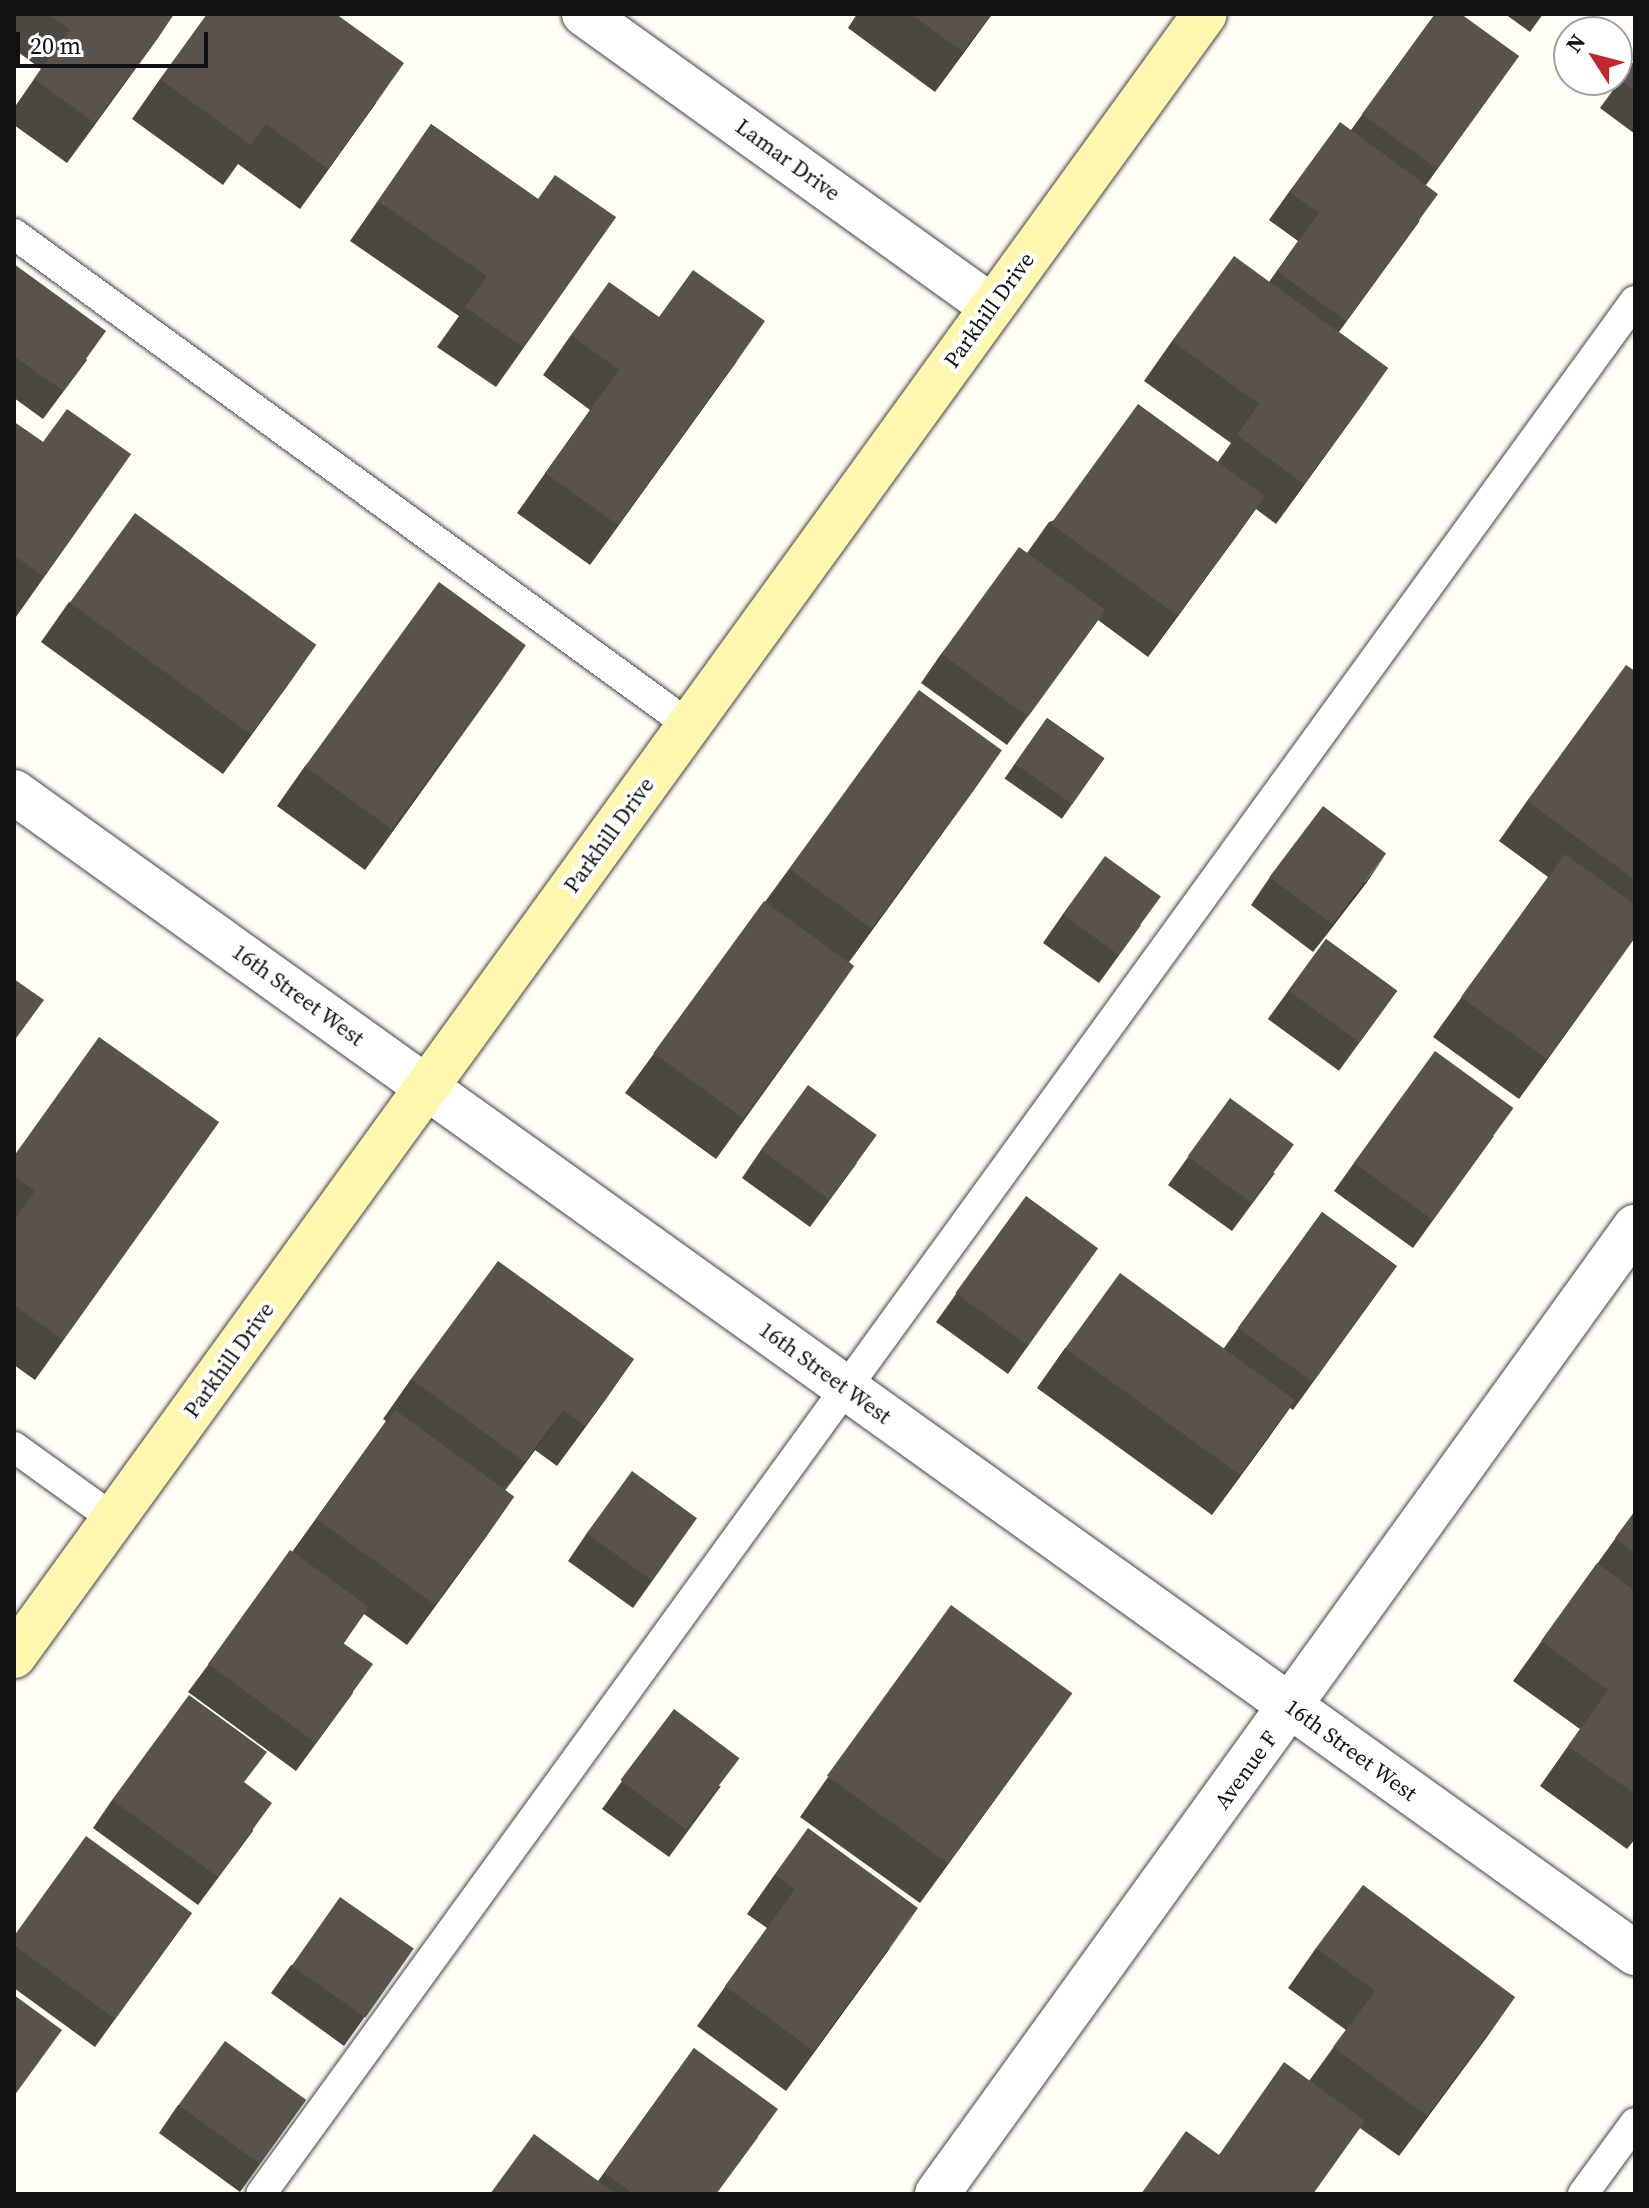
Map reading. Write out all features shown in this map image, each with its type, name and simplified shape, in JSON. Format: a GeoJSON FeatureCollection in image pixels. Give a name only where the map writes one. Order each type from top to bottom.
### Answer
{"type":"FeatureCollection","features":[{"type":"Feature","properties":{"kind":"street","name":"Lamar Drive"},"geometry":{"type":"LineString","coordinates":[[584,14],[992,307]]}},
{"type":"Feature","properties":{"kind":"street","name":"Parkhill Drive"},"geometry":{"type":"LineString","coordinates":[[14,1656],[1205,14]]}},
{"type":"Feature","properties":{"kind":"street","name":"16th Street West"},"geometry":{"type":"LineString","coordinates":[[14,792],[1635,1953]]}},
{"type":"Feature","properties":{"kind":"street","name":"Avenue F"},"geometry":{"type":"LineString","coordinates":[[937,2194],[1635,1227]]}},
{"type":"Feature","properties":{"kind":"lane"},"geometry":{"type":"LineString","coordinates":[[14,234],[689,725]]}},
{"type":"Feature","properties":{"kind":"lane"},"geometry":{"type":"LineString","coordinates":[[261,2194],[1635,301]]}},
{"type":"Feature","properties":{"kind":"lane"},"geometry":{"type":"LineString","coordinates":[[14,1447],[114,1519]]}},
{"type":"Feature","properties":{"kind":"lane"},"geometry":{"type":"LineString","coordinates":[[1583,2194],[1635,2123]]}},
{"type":"Feature","properties":{"kind":"building"},"geometry":{"type":"Polygon","coordinates":[[[48,14],[174,14],[95,123],[34,79],[70,30],[48,14]]]}},
{"type":"Feature","properties":{"kind":"building"},"geometry":{"type":"Polygon","coordinates":[[[207,14],[336,14],[404,63],[328,169],[266,124],[251,145],[160,79],[207,14]]]}},
{"type":"Feature","properties":{"kind":"building"},"geometry":{"type":"Polygon","coordinates":[[[911,14],[991,14],[963,52],[911,14]]]}},
{"type":"Feature","properties":{"kind":"building"},"geometry":{"type":"Polygon","coordinates":[[[1435,14],[1461,14],[1519,56],[1437,169],[1362,114],[1435,14]]]}},
{"type":"Feature","properties":{"kind":"building"},"geometry":{"type":"Polygon","coordinates":[[[1635,60],[1635,91],[1633,90],[1635,60]]]}},
{"type":"Feature","properties":{"kind":"building"},"geometry":{"type":"Polygon","coordinates":[[[1340,122],[1438,194],[1346,321],[1277,271],[1319,213],[1289,192],[1340,122]]]}},
{"type":"Feature","properties":{"kind":"building"},"geometry":{"type":"Polygon","coordinates":[[[431,124],[538,199],[555,175],[616,217],[523,347],[465,307],[487,276],[378,201],[431,124]]]}},
{"type":"Feature","properties":{"kind":"building"},"geometry":{"type":"Polygon","coordinates":[[[1234,256],[1388,368],[1304,484],[1237,435],[1259,404],[1172,341],[1234,256]]]}},
{"type":"Feature","properties":{"kind":"building"},"geometry":{"type":"Polygon","coordinates":[[[14,264],[106,331],[63,391],[14,356],[14,264]]]}},
{"type":"Feature","properties":{"kind":"building"},"geometry":{"type":"Polygon","coordinates":[[[693,270],[765,321],[618,525],[545,473],[619,370],[571,335],[609,282],[659,317],[693,270]]]}},
{"type":"Feature","properties":{"kind":"building"},"geometry":{"type":"Polygon","coordinates":[[[1138,404],[1265,496],[1178,616],[1051,524],[1138,404]]]}},
{"type":"Feature","properties":{"kind":"building"},"geometry":{"type":"Polygon","coordinates":[[[67,409],[131,454],[44,577],[14,555],[14,422],[43,442],[67,409]]]}},
{"type":"Feature","properties":{"kind":"building"},"geometry":{"type":"Polygon","coordinates":[[[135,513],[316,645],[251,734],[70,603],[135,513]]]}},
{"type":"Feature","properties":{"kind":"building"},"geometry":{"type":"Polygon","coordinates":[[[1019,547],[1106,610],[1028,717],[941,654],[1019,547]]]}},
{"type":"Feature","properties":{"kind":"building"},"geometry":{"type":"Polygon","coordinates":[[[439,582],[526,645],[392,829],[305,766],[439,582]]]}},
{"type":"Feature","properties":{"kind":"building"},"geometry":{"type":"Polygon","coordinates":[[[1626,665],[1635,671],[1635,880],[1527,801],[1626,665]]]}},
{"type":"Feature","properties":{"kind":"building"},"geometry":{"type":"Polygon","coordinates":[[[919,690],[1002,750],[872,929],[789,869],[919,690]]]}},
{"type":"Feature","properties":{"kind":"building"},"geometry":{"type":"Polygon","coordinates":[[[1047,718],[1104,758],[1072,804],[1015,764],[1047,718]]]}},
{"type":"Feature","properties":{"kind":"building"},"geometry":{"type":"Polygon","coordinates":[[[1323,806],[1386,854],[1333,925],[1269,877],[1323,806]]]}},
{"type":"Feature","properties":{"kind":"building"},"geometry":{"type":"Polygon","coordinates":[[[1565,854],[1635,905],[1635,937],[1547,1059],[1461,997],[1565,854]]]}},
{"type":"Feature","properties":{"kind":"building"},"geometry":{"type":"Polygon","coordinates":[[[1105,856],[1161,897],[1119,955],[1063,914],[1105,856]]]}},
{"type":"Feature","properties":{"kind":"building"},"geometry":{"type":"Polygon","coordinates":[[[764,901],[854,966],[743,1118],[653,1053],[764,901]]]}},
{"type":"Feature","properties":{"kind":"building"},"geometry":{"type":"Polygon","coordinates":[[[1326,939],[1397,991],[1360,1043],[1288,991],[1326,939]]]}},
{"type":"Feature","properties":{"kind":"building"},"geometry":{"type":"Polygon","coordinates":[[[14,979],[44,1000],[14,1041],[14,979]]]}},
{"type":"Feature","properties":{"kind":"building"},"geometry":{"type":"Polygon","coordinates":[[[99,1037],[219,1122],[63,1340],[14,1305],[14,1220],[35,1191],[14,1176],[14,1156],[99,1037]]]}},
{"type":"Feature","properties":{"kind":"building"},"geometry":{"type":"Polygon","coordinates":[[[1435,1051],[1513,1108],[1432,1220],[1354,1163],[1435,1051]]]}},
{"type":"Feature","properties":{"kind":"building"},"geometry":{"type":"Polygon","coordinates":[[[808,1085],[877,1135],[830,1200],[761,1150],[808,1085]]]}},
{"type":"Feature","properties":{"kind":"building"},"geometry":{"type":"Polygon","coordinates":[[[1230,1098],[1294,1144],[1252,1203],[1188,1156],[1230,1098]]]}},
{"type":"Feature","properties":{"kind":"building"},"geometry":{"type":"Polygon","coordinates":[[[1026,1196],[1098,1248],[1027,1345],[955,1293],[1026,1196]]]}},
{"type":"Feature","properties":{"kind":"building"},"geometry":{"type":"Polygon","coordinates":[[[1322,1212],[1396,1266],[1312,1382],[1238,1328],[1322,1212]]]}},
{"type":"Feature","properties":{"kind":"building"},"geometry":{"type":"Polygon","coordinates":[[[498,1261],[634,1359],[585,1426],[563,1410],[525,1462],[411,1379],[498,1261]]]}},
{"type":"Feature","properties":{"kind":"building"},"geometry":{"type":"Polygon","coordinates":[[[1120,1273],[1295,1400],[1240,1475],[1065,1348],[1120,1273]]]}},
{"type":"Feature","properties":{"kind":"building"},"geometry":{"type":"Polygon","coordinates":[[[395,1410],[514,1496],[435,1605],[316,1518],[395,1410]]]}},
{"type":"Feature","properties":{"kind":"building"},"geometry":{"type":"Polygon","coordinates":[[[632,1471],[697,1518],[651,1580],[587,1533],[632,1471]]]}},
{"type":"Feature","properties":{"kind":"building"},"geometry":{"type":"Polygon","coordinates":[[[1635,1511],[1635,1553],[1615,1538],[1635,1511]]]}},
{"type":"Feature","properties":{"kind":"building"},"geometry":{"type":"Polygon","coordinates":[[[290,1550],[369,1607],[343,1643],[373,1664],[316,1743],[208,1664],[290,1550]]]}},
{"type":"Feature","properties":{"kind":"building"},"geometry":{"type":"Polygon","coordinates":[[[1597,1563],[1635,1591],[1635,1794],[1568,1746],[1608,1690],[1541,1641],[1597,1563]]]}},
{"type":"Feature","properties":{"kind":"building"},"geometry":{"type":"Polygon","coordinates":[[[951,1605],[1072,1693],[948,1864],[827,1776],[951,1605]]]}},
{"type":"Feature","properties":{"kind":"building"},"geometry":{"type":"Polygon","coordinates":[[[189,1695],[267,1752],[244,1782],[272,1803],[218,1877],[112,1800],[189,1695]]]}},
{"type":"Feature","properties":{"kind":"building"},"geometry":{"type":"Polygon","coordinates":[[[674,1709],[739,1758],[686,1829],[620,1780],[674,1709]]]}},
{"type":"Feature","properties":{"kind":"building"},"geometry":{"type":"Polygon","coordinates":[[[808,1828],[918,1908],[814,2051],[725,1986],[795,1889],[775,1874],[808,1828]]]}},
{"type":"Feature","properties":{"kind":"building"},"geometry":{"type":"Polygon","coordinates":[[[86,1836],[192,1913],[115,2019],[14,1945],[14,1936],[86,1836]]]}},
{"type":"Feature","properties":{"kind":"building"},"geometry":{"type":"Polygon","coordinates":[[[1363,1885],[1515,1997],[1427,2116],[1333,2047],[1375,1991],[1316,1948],[1363,1885]]]}},
{"type":"Feature","properties":{"kind":"building"},"geometry":{"type":"Polygon","coordinates":[[[340,1897],[414,1949],[366,2017],[292,1966],[340,1897]]]}},
{"type":"Feature","properties":{"kind":"building"},"geometry":{"type":"Polygon","coordinates":[[[14,1995],[62,2030],[14,2096],[14,1995]]]}},
{"type":"Feature","properties":{"kind":"building"},"geometry":{"type":"Polygon","coordinates":[[[225,2041],[306,2100],[259,2164],[179,2105],[225,2041]]]}},
{"type":"Feature","properties":{"kind":"building"},"geometry":{"type":"Polygon","coordinates":[[[694,2048],[778,2109],[716,2194],[634,2194],[604,2173],[694,2048]]]}},
{"type":"Feature","properties":{"kind":"building"},"geometry":{"type":"Polygon","coordinates":[[[1284,2062],[1365,2121],[1313,2194],[1141,2194],[1186,2131],[1219,2155],[1284,2062]]]}},
{"type":"Feature","properties":{"kind":"building"},"geometry":{"type":"Polygon","coordinates":[[[534,2134],[616,2194],[490,2194],[534,2134]]]}}]}
